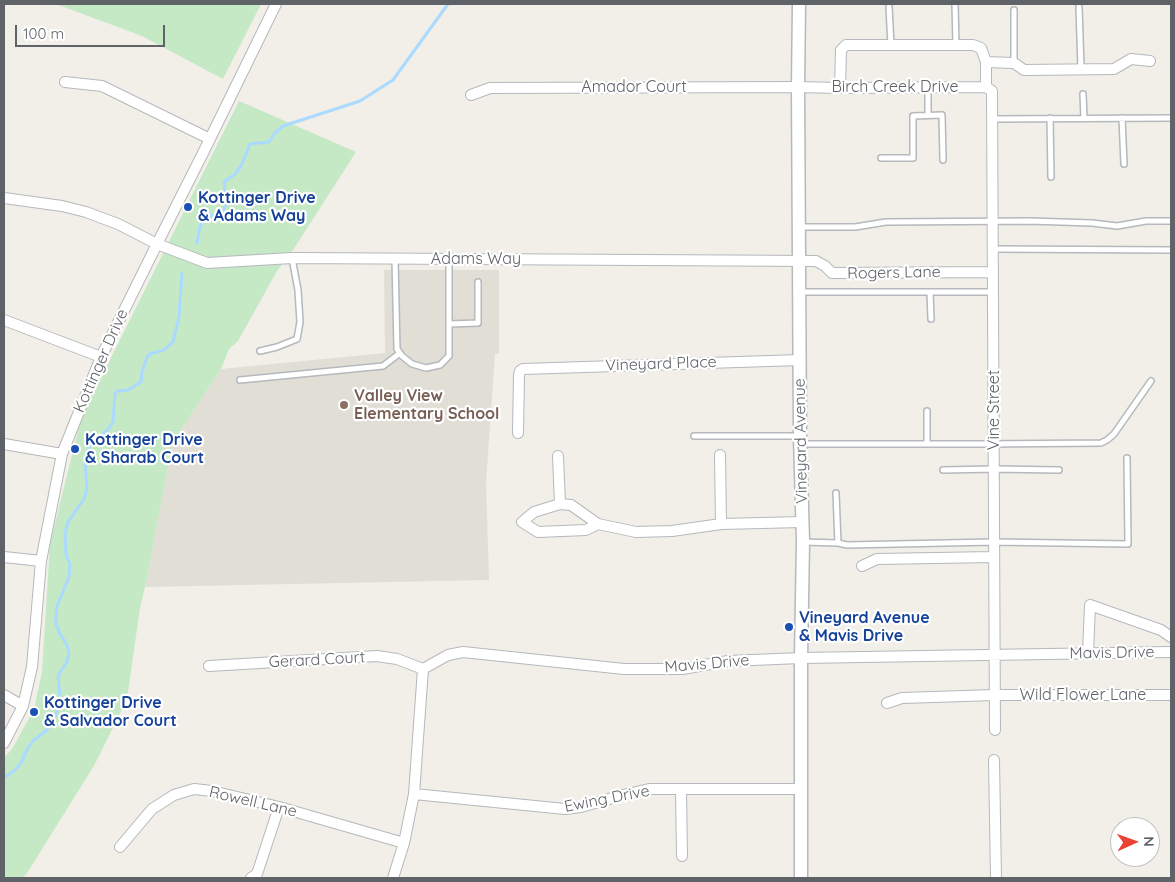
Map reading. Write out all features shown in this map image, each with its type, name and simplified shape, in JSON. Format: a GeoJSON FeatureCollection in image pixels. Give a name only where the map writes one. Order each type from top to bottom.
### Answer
{"type":"FeatureCollection","features":[{"type":"Feature","properties":{"kind":"street","name":"Kottinger Drive"},"geometry":{"type":"LineString","coordinates":[[4,743],[23,706],[32,667],[41,561],[62,454],[100,357],[276,4]]}},
{"type":"Feature","properties":{"kind":"street","name":"Vineyard Avenue"},"geometry":{"type":"LineString","coordinates":[[799,4],[800,440],[803,542],[800,789],[801,878]]}},
{"type":"Feature","properties":{"kind":"street"},"geometry":{"type":"LineString","coordinates":[[840,88],[841,50],[846,45],[973,45],[981,48],[986,62],[1014,63],[1024,70],[1114,68],[1131,59],[1150,61]]}},
{"type":"Feature","properties":{"kind":"street","name":"Vine Street"},"geometry":{"type":"LineString","coordinates":[[986,62],[993,119],[995,730]]}},
{"type":"Feature","properties":{"kind":"street"},"geometry":{"type":"LineString","coordinates":[[65,82],[102,86],[210,139]]}},
{"type":"Feature","properties":{"kind":"street","name":"Birch Creek Drive"},"geometry":{"type":"LineString","coordinates":[[798,87],[989,89]]}},
{"type":"Feature","properties":{"kind":"street","name":"Amador Court"},"geometry":{"type":"LineString","coordinates":[[471,95],[490,88],[798,87]]}},
{"type":"Feature","properties":{"kind":"street","name":"Adams Way"},"geometry":{"type":"LineString","coordinates":[[4,198],[62,206],[86,212],[118,224],[157,244],[207,263],[292,258],[799,261]]}},
{"type":"Feature","properties":{"kind":"street","name":"Rogers Lane"},"geometry":{"type":"LineString","coordinates":[[799,261],[816,261],[832,273],[993,272]]}},
{"type":"Feature","properties":{"kind":"street"},"geometry":{"type":"LineString","coordinates":[[4,320],[100,357]]}},
{"type":"Feature","properties":{"kind":"street","name":"Vineyard Place"},"geometry":{"type":"LineString","coordinates":[[518,433],[519,374],[523,368],[800,360]]}},
{"type":"Feature","properties":{"kind":"street"},"geometry":{"type":"LineString","coordinates":[[4,444],[62,454]]}},
{"type":"Feature","properties":{"kind":"street"},"geometry":{"type":"LineString","coordinates":[[558,456],[560,504]]}},
{"type":"Feature","properties":{"kind":"street"},"geometry":{"type":"LineString","coordinates":[[720,456],[721,524]]}},
{"type":"Feature","properties":{"kind":"street"},"geometry":{"type":"LineString","coordinates":[[598,524],[586,530],[538,532],[522,522],[534,512],[560,504],[572,505],[598,524],[636,532],[721,524],[802,522]]}},
{"type":"Feature","properties":{"kind":"street"},"geometry":{"type":"LineString","coordinates":[[4,557],[41,561]]}},
{"type":"Feature","properties":{"kind":"street"},"geometry":{"type":"LineString","coordinates":[[862,566],[877,559],[994,557]]}},
{"type":"Feature","properties":{"kind":"street"},"geometry":{"type":"LineString","coordinates":[[1088,653],[1090,605],[1161,630],[1171,638]]}},
{"type":"Feature","properties":{"kind":"street","name":"Mavis Drive"},"geometry":{"type":"LineString","coordinates":[[423,668],[448,655],[463,652],[624,669],[682,669],[728,661],[801,658],[1171,652]]}},
{"type":"Feature","properties":{"kind":"street","name":"Gerard Court"},"geometry":{"type":"LineString","coordinates":[[209,666],[377,656],[397,658],[423,668]]}},
{"type":"Feature","properties":{"kind":"street"},"geometry":{"type":"LineString","coordinates":[[394,878],[414,794],[423,668]]}},
{"type":"Feature","properties":{"kind":"street"},"geometry":{"type":"LineString","coordinates":[[4,695],[23,706]]}},
{"type":"Feature","properties":{"kind":"street","name":"Wild Flower Lane"},"geometry":{"type":"LineString","coordinates":[[888,703],[902,698],[995,695],[1171,695]]}},
{"type":"Feature","properties":{"kind":"street"},"geometry":{"type":"LineString","coordinates":[[994,760],[996,878]]}},
{"type":"Feature","properties":{"kind":"street","name":"Rowell Lane"},"geometry":{"type":"LineString","coordinates":[[120,847],[152,809],[174,795],[194,789],[212,791],[279,807],[404,842]]}},
{"type":"Feature","properties":{"kind":"street","name":"Ewing Drive"},"geometry":{"type":"LineString","coordinates":[[414,794],[564,809],[581,807],[649,789],[800,789]]}},
{"type":"Feature","properties":{"kind":"street"},"geometry":{"type":"LineString","coordinates":[[681,790],[682,856]]}},
{"type":"Feature","properties":{"kind":"street"},"geometry":{"type":"LineString","coordinates":[[251,878],[257,874],[279,807]]}},
{"type":"Feature","properties":{"kind":"lane"},"geometry":{"type":"LineString","coordinates":[[955,4],[956,45]]}},
{"type":"Feature","properties":{"kind":"lane"},"geometry":{"type":"LineString","coordinates":[[889,7],[891,45]]}},
{"type":"Feature","properties":{"kind":"lane"},"geometry":{"type":"LineString","coordinates":[[1080,7],[1080,69]]}},
{"type":"Feature","properties":{"kind":"lane"},"geometry":{"type":"LineString","coordinates":[[1014,10],[1014,63]]}},
{"type":"Feature","properties":{"kind":"lane"},"geometry":{"type":"LineString","coordinates":[[928,88],[928,115]]}},
{"type":"Feature","properties":{"kind":"lane"},"geometry":{"type":"LineString","coordinates":[[1083,94],[1084,118]]}},
{"type":"Feature","properties":{"kind":"lane"},"geometry":{"type":"LineString","coordinates":[[881,158],[913,158],[913,116],[942,115],[943,160]]}},
{"type":"Feature","properties":{"kind":"lane"},"geometry":{"type":"LineString","coordinates":[[1050,118],[1051,178]]}},
{"type":"Feature","properties":{"kind":"lane"},"geometry":{"type":"LineString","coordinates":[[1122,118],[1124,164]]}},
{"type":"Feature","properties":{"kind":"lane"},"geometry":{"type":"LineString","coordinates":[[993,119],[1171,118]]}},
{"type":"Feature","properties":{"kind":"lane"},"geometry":{"type":"LineString","coordinates":[[799,227],[855,227],[886,222],[993,221],[1092,223],[1117,226],[1146,221],[1171,221]]}},
{"type":"Feature","properties":{"kind":"lane"},"geometry":{"type":"LineString","coordinates":[[993,249],[1171,250]]}},
{"type":"Feature","properties":{"kind":"lane"},"geometry":{"type":"LineString","coordinates":[[260,351],[277,347],[297,338],[300,322],[298,290],[292,258]]}},
{"type":"Feature","properties":{"kind":"lane"},"geometry":{"type":"LineString","coordinates":[[395,259],[397,349],[412,364],[426,368],[440,365],[448,356],[449,258]]}},
{"type":"Feature","properties":{"kind":"lane"},"geometry":{"type":"LineString","coordinates":[[449,324],[478,323],[478,282]]}},
{"type":"Feature","properties":{"kind":"lane"},"geometry":{"type":"LineString","coordinates":[[799,292],[993,292]]}},
{"type":"Feature","properties":{"kind":"lane"},"geometry":{"type":"LineString","coordinates":[[930,292],[931,319]]}},
{"type":"Feature","properties":{"kind":"lane"},"geometry":{"type":"LineString","coordinates":[[240,380],[382,366],[400,353]]}},
{"type":"Feature","properties":{"kind":"lane"},"geometry":{"type":"LineString","coordinates":[[694,436],[927,444],[1101,443],[1114,434],[1151,381]]}},
{"type":"Feature","properties":{"kind":"lane"},"geometry":{"type":"LineString","coordinates":[[927,411],[927,444]]}},
{"type":"Feature","properties":{"kind":"lane"},"geometry":{"type":"LineString","coordinates":[[803,542],[846,545],[994,542],[1128,544],[1127,458]]}},
{"type":"Feature","properties":{"kind":"lane"},"geometry":{"type":"LineString","coordinates":[[943,470],[1059,470]]}},
{"type":"Feature","properties":{"kind":"lane"},"geometry":{"type":"LineString","coordinates":[[836,493],[838,543]]}},
{"type":"Feature","properties":{"kind":"shaded area","name":"Valley View Elementary School"},"geometry":{"type":"Polygon","coordinates":[[[384,270],[499,270],[499,354],[495,354],[486,483],[489,580],[145,587],[173,442],[221,369],[385,353],[384,270]]]}},
{"type":"Feature","properties":{"kind":"green space"},"geometry":{"type":"Polygon","coordinates":[[[56,4],[261,4],[223,79],[142,36],[56,4]]]}},
{"type":"Feature","properties":{"kind":"green space"},"geometry":{"type":"Polygon","coordinates":[[[239,101],[356,152],[293,250],[277,271],[238,341],[229,349],[221,369],[173,442],[140,608],[127,699],[95,764],[29,870],[23,878],[4,878],[4,758],[12,749],[34,709],[42,672],[50,544],[81,418],[239,101]]]}},
{"type":"Feature","properties":{"kind":"waterway"},"geometry":{"type":"LineString","coordinates":[[197,243],[200,226],[208,217],[223,211],[226,205],[224,182],[235,174],[241,166],[250,144],[269,142],[283,126],[360,101],[393,80],[448,4]]}},
{"type":"Feature","properties":{"kind":"waterway"},"geometry":{"type":"LineString","coordinates":[[4,778],[21,763],[28,748],[33,741],[48,729],[57,712],[60,696],[58,677],[67,662],[69,653],[56,624],[57,606],[69,577],[70,564],[66,555],[65,533],[68,522],[84,499],[87,489],[85,460],[90,443],[101,436],[113,422],[115,393],[128,390],[141,382],[147,357],[150,354],[164,350],[173,342],[179,317],[182,273]]}},
{"type":"Feature","properties":{"kind":"place","name":"Kottinger Drive & Adams Way"},"geometry":{"type":"Point","coordinates":[188,207]}},
{"type":"Feature","properties":{"kind":"place","name":"Valley View Elementary School"},"geometry":{"type":"Point","coordinates":[344,405]}},
{"type":"Feature","properties":{"kind":"place","name":"Kottinger Drive & Sharab Court"},"geometry":{"type":"Point","coordinates":[75,449]}},
{"type":"Feature","properties":{"kind":"place","name":"Vineyard Avenue & Mavis Drive"},"geometry":{"type":"Point","coordinates":[789,627]}},
{"type":"Feature","properties":{"kind":"place","name":"Kottinger Drive & Salvador Court"},"geometry":{"type":"Point","coordinates":[34,712]}}]}
